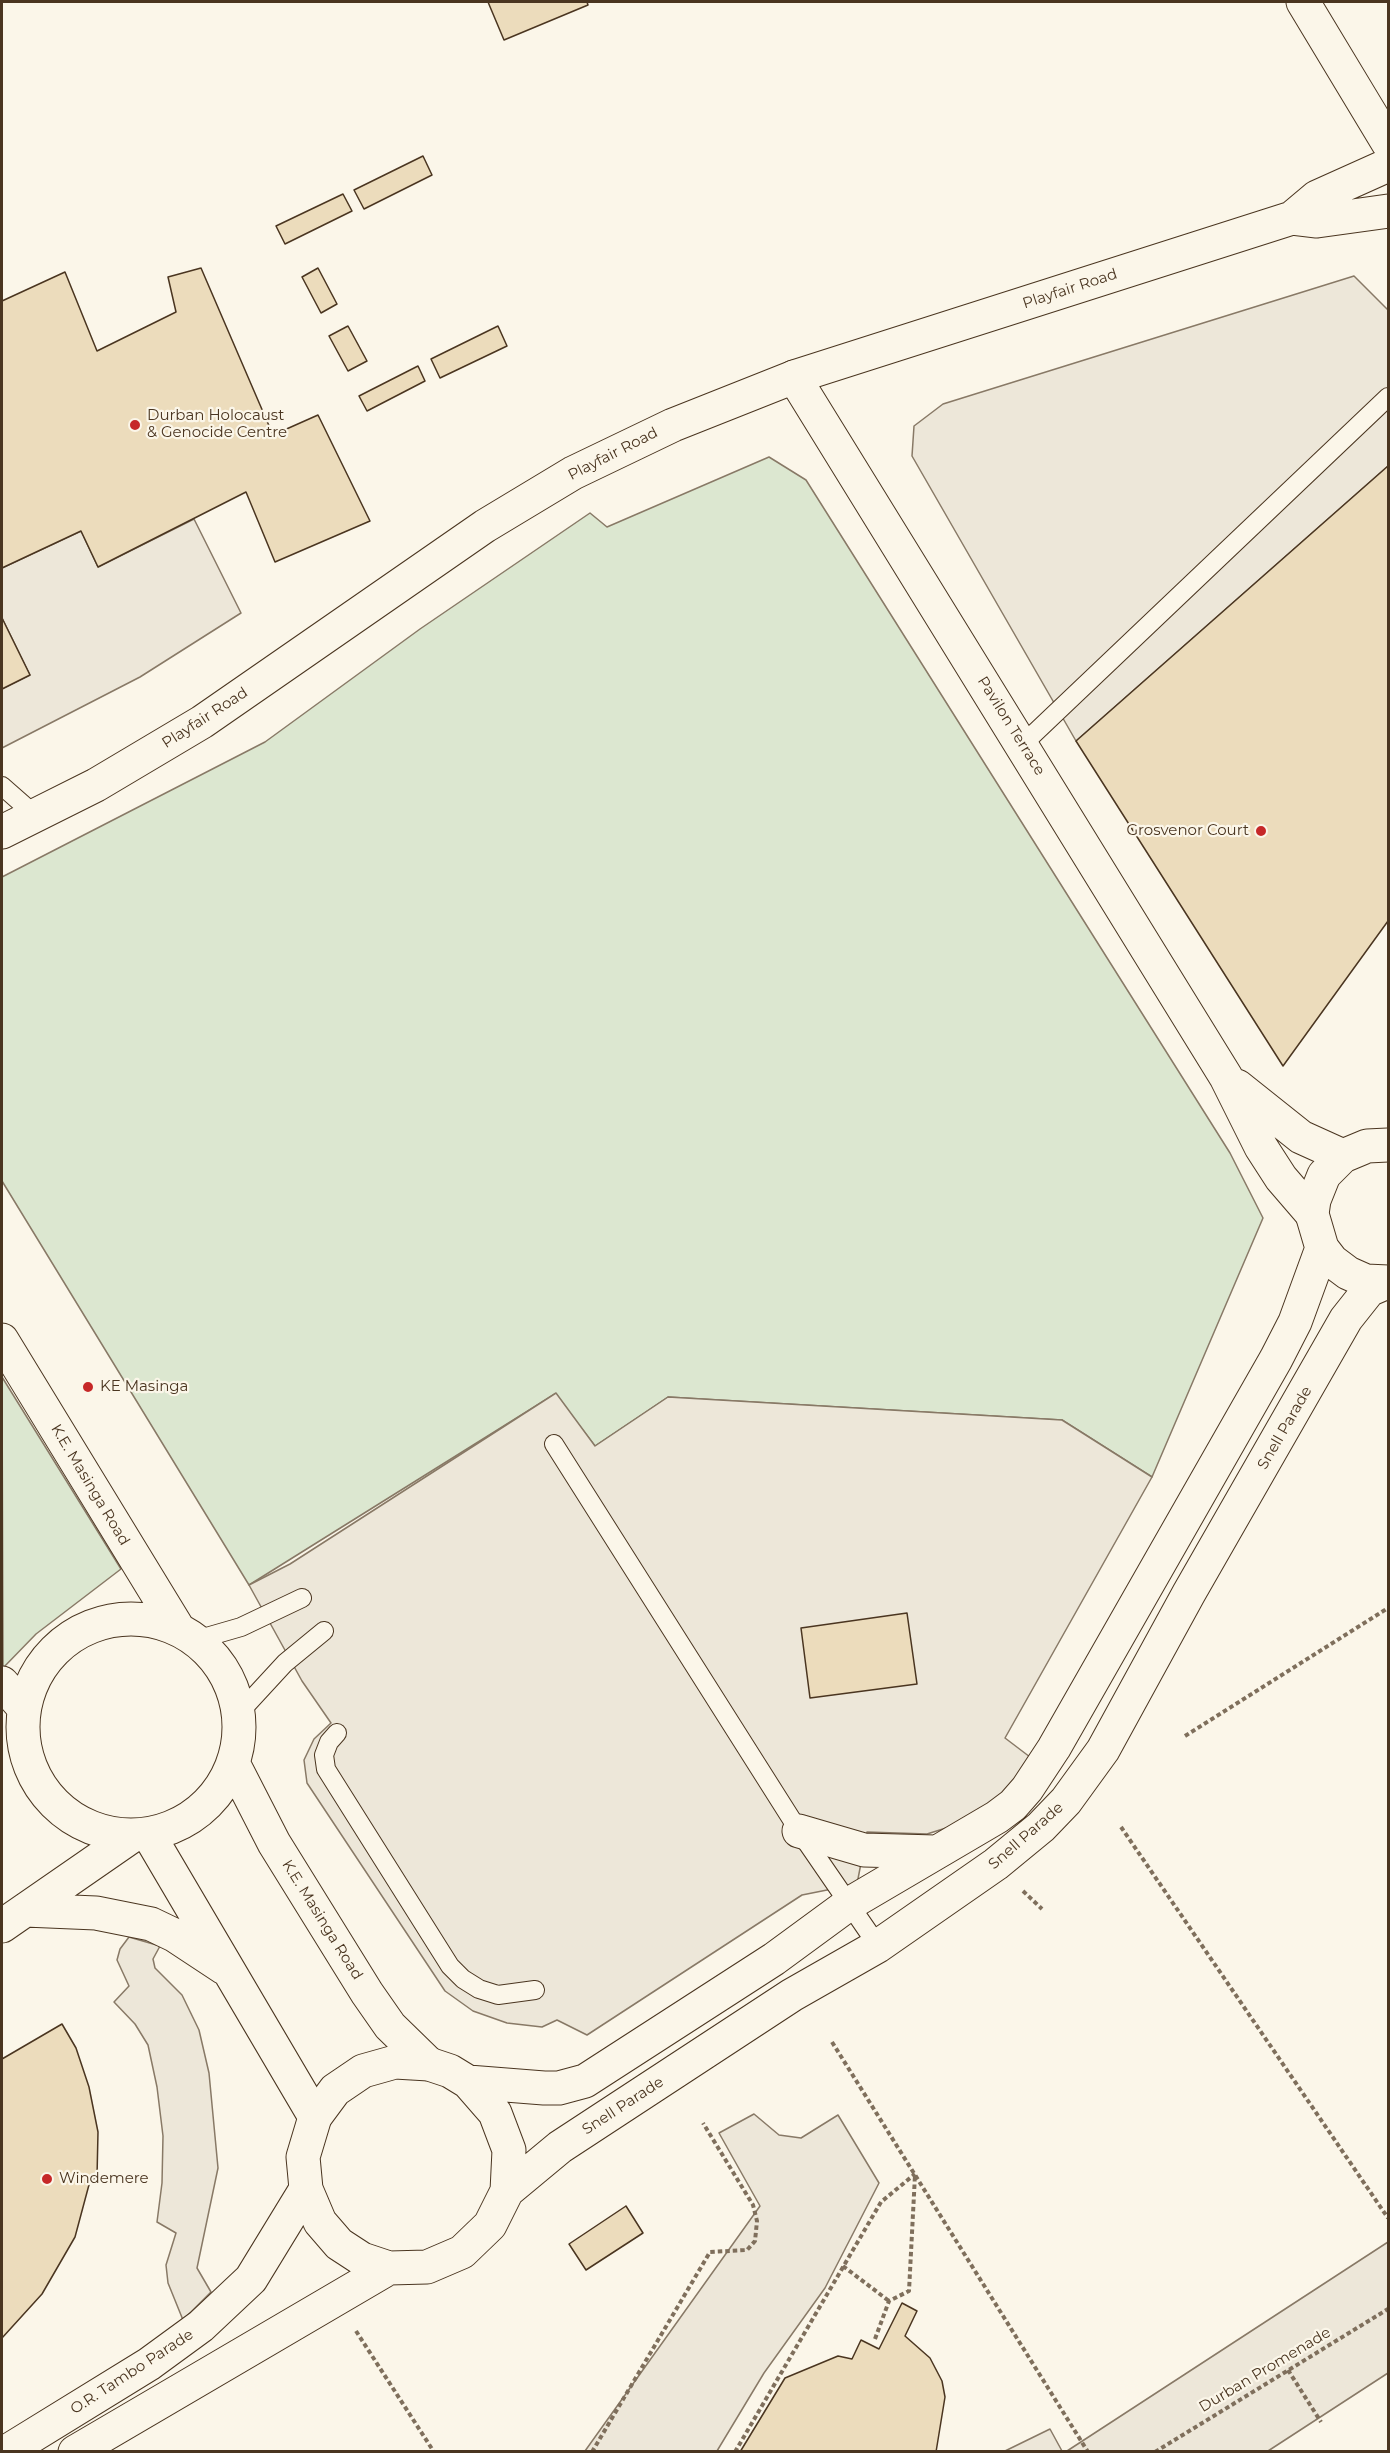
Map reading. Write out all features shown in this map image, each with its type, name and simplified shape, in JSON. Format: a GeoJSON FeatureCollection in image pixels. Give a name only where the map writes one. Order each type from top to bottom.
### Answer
{"type":"FeatureCollection","features":[{"type":"Feature","properties":{"kind":"street"},"geometry":{"type":"LineString","coordinates":[[1303,2],[1388,161]]}},
{"type":"Feature","properties":{"kind":"street","name":"Playfair Road"},"geometry":{"type":"LineString","coordinates":[[2,832],[96,785],[202,722],[485,526],[573,473],[673,425],[794,377],[1292,218],[1317,197],[1388,161]]}},
{"type":"Feature","properties":{"kind":"street","name":"Playfair Road"},"geometry":{"type":"LineString","coordinates":[[1292,218],[1317,221],[1389,211]]}},
{"type":"Feature","properties":{"kind":"street","name":"Pavilon Terrace"},"geometry":{"type":"LineString","coordinates":[[794,377],[1226,1077],[1261,1147],[1281,1178],[1312,1214]]}},
{"type":"Feature","properties":{"kind":"street","name":"Pavilon Terrace"},"geometry":{"type":"LineString","coordinates":[[1226,1077],[1301,1137],[1372,1144]]}},
{"type":"Feature","properties":{"kind":"street"},"geometry":{"type":"LineString","coordinates":[[1312,1214],[1314,1200],[1324,1175],[1372,1144]]}},
{"type":"Feature","properties":{"kind":"street","name":"Snell Parade"},"geometry":{"type":"LineString","coordinates":[[1312,1214],[1322,1248],[1332,1262],[1365,1281],[1387,1282]]}},
{"type":"Feature","properties":{"kind":"street"},"geometry":{"type":"LineString","coordinates":[[468,2082],[559,2088],[585,2081],[774,1959],[849,1904],[997,1817],[1013,1805],[1027,1789],[1054,1748],[1276,1359],[1295,1322],[1322,1248]]}},
{"type":"Feature","properties":{"kind":"street","name":"Snell Parade"},"geometry":{"type":"LineString","coordinates":[[507,2191],[560,2147],[792,1995],[878,1946],[996,1864],[1041,1827],[1066,1801],[1103,1750],[1346,1319],[1369,1290],[1387,1282]]}},
{"type":"Feature","properties":{"kind":"street","name":"K.E. Masinga Road"},"geometry":{"type":"LineString","coordinates":[[2,1340],[188,1635]]}},
{"type":"Feature","properties":{"kind":"street"},"geometry":{"type":"LineString","coordinates":[[14,1918],[141,1835],[177,1826],[201,1811],[220,1789],[233,1763],[238,1739],[238,1714],[231,1686],[217,1661],[188,1635],[152,1621],[123,1618],[95,1624],[70,1637],[48,1656],[33,1681],[16,1720]]}},
{"type":"Feature","properties":{"kind":"street"},"geometry":{"type":"LineString","coordinates":[[2,1683],[26,1756],[41,1789],[66,1814],[97,1831],[141,1835]]}},
{"type":"Feature","properties":{"kind":"street","name":"K.E. Masinga Road"},"geometry":{"type":"LineString","coordinates":[[233,1763],[280,1852],[367,1993],[390,2026],[429,2064]]}},
{"type":"Feature","properties":{"kind":"street"},"geometry":{"type":"LineString","coordinates":[[799,1831],[864,1850],[937,1852]]}},
{"type":"Feature","properties":{"kind":"street"},"geometry":{"type":"LineString","coordinates":[[141,1835],[233,1974],[315,2117]]}},
{"type":"Feature","properties":{"kind":"street"},"geometry":{"type":"LineString","coordinates":[[14,1918],[96,1913],[151,1924],[174,1935],[233,1974]]}},
{"type":"Feature","properties":{"kind":"street"},"geometry":{"type":"LineString","coordinates":[[395,2062],[429,2064],[450,2071],[468,2082],[495,2113],[509,2150],[507,2191],[490,2225],[462,2252],[427,2267],[389,2268],[362,2259],[339,2244],[320,2222],[306,2189],[303,2157],[315,2117],[335,2090],[363,2071],[395,2062]]}},
{"type":"Feature","properties":{"kind":"street","name":"O.R. Tambo Parade"},"geometry":{"type":"LineString","coordinates":[[6,2451],[149,2364],[201,2326],[251,2279],[306,2189]]}},
{"type":"Feature","properties":{"kind":"street"},"geometry":{"type":"LineString","coordinates":[[75,2451],[389,2268]]}},
{"type":"Feature","properties":{"kind":"lane"},"geometry":{"type":"LineString","coordinates":[[1022,745],[1389,397]]}},
{"type":"Feature","properties":{"kind":"lane"},"geometry":{"type":"LineString","coordinates":[[2,786],[35,815]]}},
{"type":"Feature","properties":{"kind":"lane"},"geometry":{"type":"LineString","coordinates":[[554,1444],[799,1831],[878,1946]]}},
{"type":"Feature","properties":{"kind":"lane"},"geometry":{"type":"LineString","coordinates":[[188,1635],[241,1627],[302,1598]]}},
{"type":"Feature","properties":{"kind":"lane"},"geometry":{"type":"LineString","coordinates":[[238,1714],[285,1663],[324,1631]]}},
{"type":"Feature","properties":{"kind":"lane"},"geometry":{"type":"LineString","coordinates":[[337,1733],[329,1742],[324,1755],[329,1775],[450,1966],[478,1989],[498,1995],[535,1990]]}},
{"type":"Feature","properties":{"kind":"path"},"geometry":{"type":"LineString","coordinates":[[1185,1736],[1389,1608]]}},
{"type":"Feature","properties":{"kind":"path"},"geometry":{"type":"LineString","coordinates":[[1121,1827],[1389,2218]]}},
{"type":"Feature","properties":{"kind":"path"},"geometry":{"type":"LineString","coordinates":[[832,2042],[1088,2451]]}},
{"type":"Feature","properties":{"kind":"path"},"geometry":{"type":"LineString","coordinates":[[592,2451],[710,2252],[747,2250],[755,2241],[757,2221],[753,2205],[703,2123]]}},
{"type":"Feature","properties":{"kind":"path"},"geometry":{"type":"LineString","coordinates":[[735,2451],[881,2202],[915,2174]]}},
{"type":"Feature","properties":{"kind":"path"},"geometry":{"type":"LineString","coordinates":[[875,2339],[889,2301],[909,2291],[915,2174]]}},
{"type":"Feature","properties":{"kind":"path"},"geometry":{"type":"LineString","coordinates":[[843,2266],[889,2301]]}},
{"type":"Feature","properties":{"kind":"path"},"geometry":{"type":"LineString","coordinates":[[334,2298],[434,2451]]}},
{"type":"Feature","properties":{"kind":"path","name":"Durban Promenade"},"geometry":{"type":"LineString","coordinates":[[1155,2451],[1389,2309]]}},
{"type":"Feature","properties":{"kind":"path"},"geometry":{"type":"LineString","coordinates":[[1288,2370],[1321,2422]]}},
{"type":"Feature","properties":{"kind":"green space"},"geometry":{"type":"Polygon","coordinates":[[[769,457],[806,480],[1230,1153],[1263,1218],[1152,1477],[1062,1420],[668,1397],[595,1446],[555,1394],[249,1585],[2,1181],[2,877],[265,742],[420,629],[590,513],[607,527],[769,457]]]}},
{"type":"Feature","properties":{"kind":"green space"},"geometry":{"type":"Polygon","coordinates":[[[2,1377],[121,1569],[36,1634],[3,1668],[2,1377]]]}},
{"type":"Feature","properties":{"kind":"shaded area"},"geometry":{"type":"Polygon","coordinates":[[[1354,276],[1388,310],[1388,466],[1076,741],[912,456],[914,426],[943,404],[1354,276]]]}},
{"type":"Feature","properties":{"kind":"shaded area"},"geometry":{"type":"Polygon","coordinates":[[[194,519],[241,613],[140,677],[2,748],[2,689],[30,675],[2,618],[2,568],[81,531],[98,567],[194,519]]]}},
{"type":"Feature","properties":{"kind":"shaded area"},"geometry":{"type":"Polygon","coordinates":[[[556,1393],[595,1446],[668,1397],[1062,1420],[1152,1477],[1005,1738],[1030,1757],[1003,1798],[962,1823],[927,1834],[867,1832],[857,1884],[802,1895],[587,2035],[557,2020],[542,2027],[507,2023],[473,2011],[445,1991],[307,1783],[304,1760],[314,1739],[331,1723],[302,1681],[249,1585],[290,1564],[556,1393]]]}},
{"type":"Feature","properties":{"kind":"shaded area"},"geometry":{"type":"Polygon","coordinates":[[[129,1937],[160,1946],[153,1959],[155,1968],[182,1995],[199,2030],[209,2073],[218,2168],[197,2268],[211,2292],[183,2320],[168,2283],[166,2265],[176,2233],[157,2222],[162,2183],[163,2136],[157,2087],[148,2045],[135,2024],[114,2002],[129,1986],[117,1960],[120,1949],[129,1937]]]}},
{"type":"Feature","properties":{"kind":"shaded area"},"geometry":{"type":"Polygon","coordinates":[[[754,2114],[779,2135],[801,2138],[838,2115],[879,2183],[825,2288],[764,2373],[717,2451],[585,2451],[760,2206],[719,2133],[754,2114]]]}},
{"type":"Feature","properties":{"kind":"shaded area"},"geometry":{"type":"Polygon","coordinates":[[[1388,2242],[1388,2373],[1268,2451],[1067,2451],[1388,2242]]]}},
{"type":"Feature","properties":{"kind":"shaded area"},"geometry":{"type":"Polygon","coordinates":[[[1050,2429],[1062,2451],[1005,2451],[1050,2429]]]}},
{"type":"Feature","properties":{"kind":"building"},"geometry":{"type":"Polygon","coordinates":[[[488,2],[587,2],[588,5],[504,40],[488,2]]]}},
{"type":"Feature","properties":{"kind":"building"},"geometry":{"type":"Polygon","coordinates":[[[423,156],[432,175],[364,209],[354,190],[423,156]]]}},
{"type":"Feature","properties":{"kind":"building"},"geometry":{"type":"Polygon","coordinates":[[[343,194],[352,211],[285,244],[276,226],[343,194]]]}},
{"type":"Feature","properties":{"kind":"building","name":"Durban Holocaust & Genocide Centre"},"geometry":{"type":"Polygon","coordinates":[[[201,268],[273,435],[318,415],[370,521],[275,562],[246,492],[98,567],[81,531],[2,568],[2,301],[65,272],[97,351],[176,312],[168,277],[201,268]]]}},
{"type":"Feature","properties":{"kind":"building"},"geometry":{"type":"Polygon","coordinates":[[[318,268],[337,304],[321,313],[302,277],[318,268]]]}},
{"type":"Feature","properties":{"kind":"building"},"geometry":{"type":"Polygon","coordinates":[[[348,326],[367,361],[348,371],[329,336],[348,326]]]}},
{"type":"Feature","properties":{"kind":"building"},"geometry":{"type":"Polygon","coordinates":[[[498,326],[507,346],[440,378],[431,359],[498,326]]]}},
{"type":"Feature","properties":{"kind":"building"},"geometry":{"type":"Polygon","coordinates":[[[418,366],[425,381],[367,411],[359,396],[418,366]]]}},
{"type":"Feature","properties":{"kind":"building","name":"Grosvenor Court"},"geometry":{"type":"Polygon","coordinates":[[[1388,466],[1388,921],[1283,1066],[1076,741],[1388,466]]]}},
{"type":"Feature","properties":{"kind":"building"},"geometry":{"type":"Polygon","coordinates":[[[2,618],[30,675],[2,689],[2,618]]]}},
{"type":"Feature","properties":{"kind":"building"},"geometry":{"type":"Polygon","coordinates":[[[907,1613],[917,1684],[810,1698],[801,1628],[907,1613]]]}},
{"type":"Feature","properties":{"kind":"building","name":"Windemere"},"geometry":{"type":"Polygon","coordinates":[[[62,2024],[76,2048],[89,2087],[98,2132],[97,2177],[90,2181],[75,2237],[42,2294],[2,2338],[2,2059],[62,2024]]]}},
{"type":"Feature","properties":{"kind":"building"},"geometry":{"type":"Polygon","coordinates":[[[626,2206],[643,2233],[586,2270],[569,2244],[626,2206]]]}},
{"type":"Feature","properties":{"kind":"building"},"geometry":{"type":"Polygon","coordinates":[[[902,2303],[917,2311],[905,2336],[930,2358],[942,2381],[945,2397],[936,2452],[740,2452],[785,2378],[838,2356],[852,2359],[861,2340],[879,2349],[902,2303]]]}},
{"type":"Feature","properties":{"kind":"place","name":"Durban Holocaust & Genocide Centre"},"geometry":{"type":"Point","coordinates":[135,425]}},
{"type":"Feature","properties":{"kind":"place","name":"Grosvenor Court"},"geometry":{"type":"Point","coordinates":[1261,831]}},
{"type":"Feature","properties":{"kind":"place","name":"KE Masinga"},"geometry":{"type":"Point","coordinates":[88,1387]}},
{"type":"Feature","properties":{"kind":"place","name":"Windemere"},"geometry":{"type":"Point","coordinates":[47,2179]}}]}
